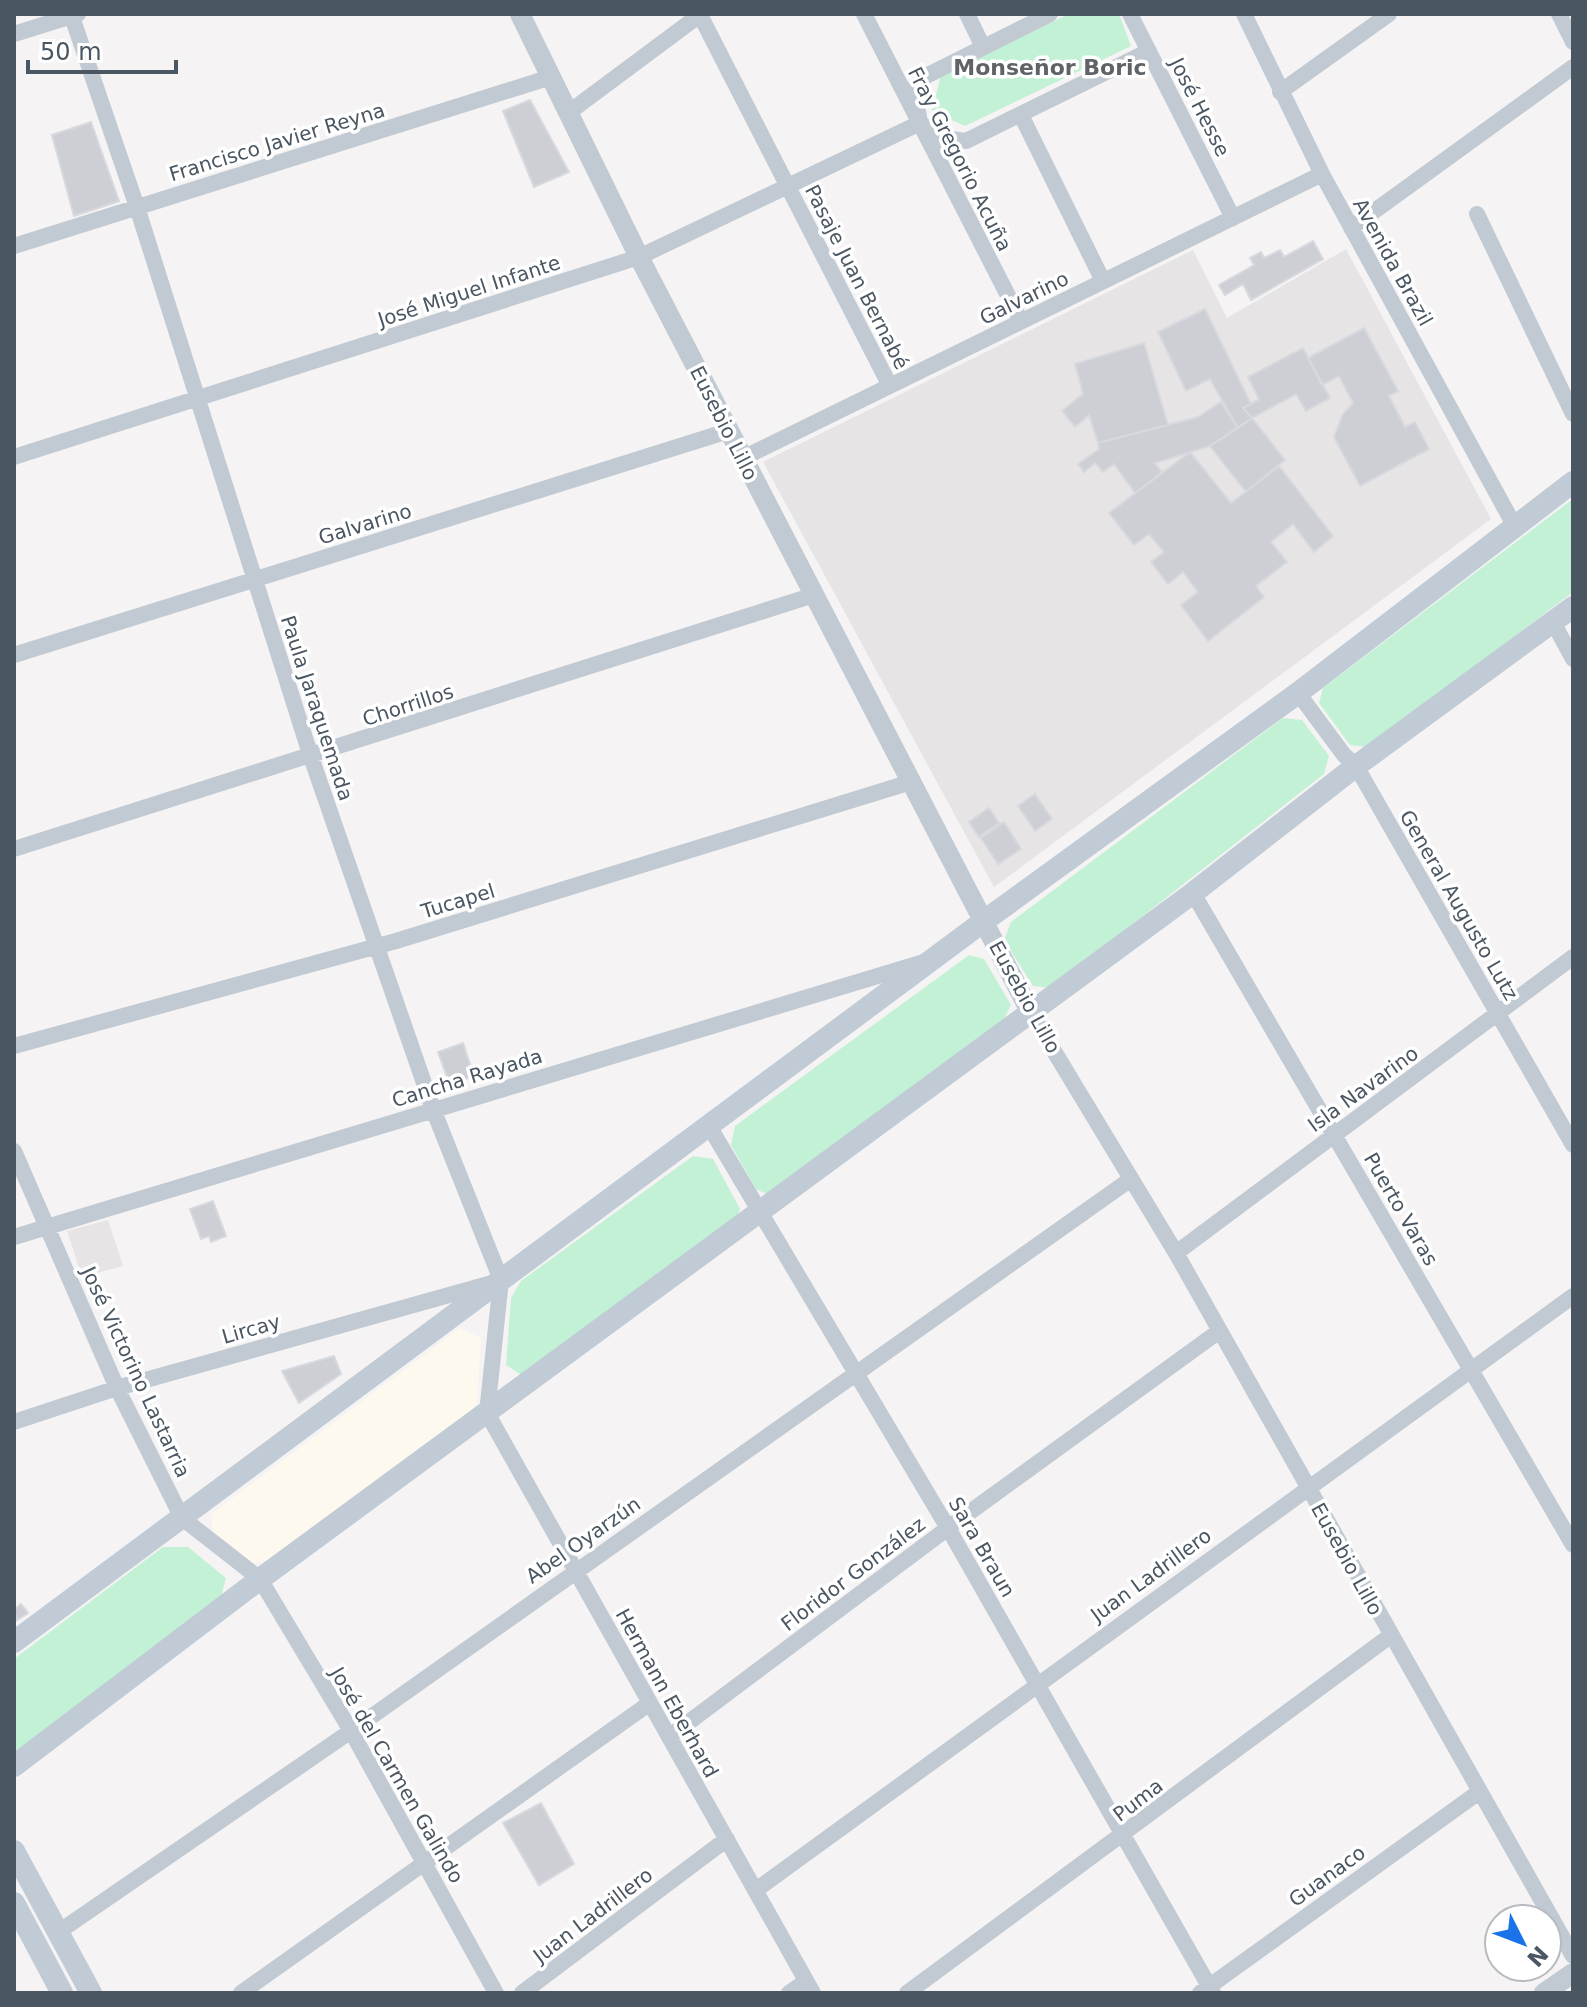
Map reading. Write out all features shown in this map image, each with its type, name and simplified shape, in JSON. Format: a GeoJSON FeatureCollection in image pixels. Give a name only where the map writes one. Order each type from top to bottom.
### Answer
{"type":"FeatureCollection","features":[{"type":"Feature","properties":{"kind":"main road"},"geometry":{"type":"LineString","coordinates":[[14,1642],[984,921],[1298,693],[1573,482]]}},
{"type":"Feature","properties":{"kind":"main road"},"geometry":{"type":"LineString","coordinates":[[14,1766],[260,1579],[762,1214],[1193,893],[1356,766],[1573,607]]}},
{"type":"Feature","properties":{"kind":"main road"},"geometry":{"type":"LineString","coordinates":[[14,1851],[91,1993]]}},
{"type":"Feature","properties":{"kind":"main road"},"geometry":{"type":"LineString","coordinates":[[14,1903],[62,1993]]}},
{"type":"Feature","properties":{"kind":"street","name":"Eusebio Lillo"},"geometry":{"type":"LineString","coordinates":[[520,14],[728,431],[1031,1013],[1176,1253],[1573,1956]]}},
{"type":"Feature","properties":{"kind":"street"},"geometry":{"type":"LineString","coordinates":[[568,113],[701,14]]}},
{"type":"Feature","properties":{"kind":"street","name":"Pasaje Juan Bernabé"},"geometry":{"type":"LineString","coordinates":[[701,14],[890,386]]}},
{"type":"Feature","properties":{"kind":"street","name":"Fray Gregorio Acuña"},"geometry":{"type":"LineString","coordinates":[[864,14],[1021,321]]}},
{"type":"Feature","properties":{"kind":"street"},"geometry":{"type":"LineString","coordinates":[[967,14],[983,47]]}},
{"type":"Feature","properties":{"kind":"street"},"geometry":{"type":"LineString","coordinates":[[1050,14],[926,76],[914,88],[920,123],[944,138],[966,141],[1149,51]]}},
{"type":"Feature","properties":{"kind":"street","name":"Avenida Brazil"},"geometry":{"type":"LineString","coordinates":[[1244,14],[1322,174],[1514,525]]}},
{"type":"Feature","properties":{"kind":"street"},"geometry":{"type":"LineString","coordinates":[[1280,92],[1389,14]]}},
{"type":"Feature","properties":{"kind":"street"},"geometry":{"type":"LineString","coordinates":[[1559,14],[1573,42]]}},
{"type":"Feature","properties":{"kind":"street"},"geometry":{"type":"LineString","coordinates":[[14,34],[74,15]]}},
{"type":"Feature","properties":{"kind":"street","name":"Paula Jaraquemada"},"geometry":{"type":"LineString","coordinates":[[74,15],[311,757],[433,1109],[501,1280],[487,1413]]}},
{"type":"Feature","properties":{"kind":"street","name":"José Hesse"},"geometry":{"type":"LineString","coordinates":[[1133,15],[1233,218]]}},
{"type":"Feature","properties":{"kind":"street"},"geometry":{"type":"LineString","coordinates":[[1351,228],[1573,67]]}},
{"type":"Feature","properties":{"kind":"street","name":"Francisco Javier Reyna"},"geometry":{"type":"LineString","coordinates":[[14,246],[551,77]]}},
{"type":"Feature","properties":{"kind":"street"},"geometry":{"type":"LineString","coordinates":[[1021,115],[1103,281]]}},
{"type":"Feature","properties":{"kind":"street","name":"José Miguel Infante"},"geometry":{"type":"LineString","coordinates":[[14,457],[639,257],[920,123]]}},
{"type":"Feature","properties":{"kind":"street","name":"Galvarino"},"geometry":{"type":"LineString","coordinates":[[743,458],[1322,174]]}},
{"type":"Feature","properties":{"kind":"street"},"geometry":{"type":"LineString","coordinates":[[1477,214],[1573,414]]}},
{"type":"Feature","properties":{"kind":"street","name":"Galvarino"},"geometry":{"type":"LineString","coordinates":[[14,655],[728,431]]}},
{"type":"Feature","properties":{"kind":"street","name":"Chorrillos"},"geometry":{"type":"LineString","coordinates":[[14,849],[814,595]]}},
{"type":"Feature","properties":{"kind":"street"},"geometry":{"type":"LineString","coordinates":[[1553,622],[1573,659]]}},
{"type":"Feature","properties":{"kind":"street","name":"General Augusto Lutz"},"geometry":{"type":"LineString","coordinates":[[1298,693],[1344,755],[1356,766],[1573,1145]]}},
{"type":"Feature","properties":{"kind":"street","name":"Tucapel"},"geometry":{"type":"LineString","coordinates":[[14,1046],[377,946],[911,782]]}},
{"type":"Feature","properties":{"kind":"street","name":"Puerto Varas"},"geometry":{"type":"LineString","coordinates":[[1193,893],[1573,1545]]}},
{"type":"Feature","properties":{"kind":"street","name":"Isla Navarino"},"geometry":{"type":"LineString","coordinates":[[1176,1253],[1573,957]]}},
{"type":"Feature","properties":{"kind":"street","name":"Cancha Rayada"},"geometry":{"type":"LineString","coordinates":[[14,1237],[933,959]]}},
{"type":"Feature","properties":{"kind":"street","name":"Sara Braun"},"geometry":{"type":"LineString","coordinates":[[709,1126],[948,1528],[1207,1991]]}},
{"type":"Feature","properties":{"kind":"street","name":"José Victorino Lastarria"},"geometry":{"type":"LineString","coordinates":[[14,1151],[117,1388],[182,1518],[260,1579]]}},
{"type":"Feature","properties":{"kind":"street","name":"Abel Oyarzún"},"geometry":{"type":"LineString","coordinates":[[57,1933],[351,1731],[575,1569],[1131,1179]]}},
{"type":"Feature","properties":{"kind":"street","name":"Lircay"},"geometry":{"type":"LineString","coordinates":[[14,1422],[117,1388],[501,1280]]}},
{"type":"Feature","properties":{"kind":"street","name":"Juan Ladrillero"},"geometry":{"type":"LineString","coordinates":[[756,1890],[1306,1487],[1573,1296]]}},
{"type":"Feature","properties":{"kind":"street","name":"Floridor González"},"geometry":{"type":"LineString","coordinates":[[669,1737],[948,1528],[1218,1332]]}},
{"type":"Feature","properties":{"kind":"street","name":"Hermann Eberhard"},"geometry":{"type":"LineString","coordinates":[[487,1413],[810,1987]]}},
{"type":"Feature","properties":{"kind":"street","name":"José del Carmen Galindo"},"geometry":{"type":"LineString","coordinates":[[260,1579],[351,1731],[496,1993]]}},
{"type":"Feature","properties":{"kind":"street","name":"Puma"},"geometry":{"type":"LineString","coordinates":[[907,1993],[1123,1837],[1390,1636]]}},
{"type":"Feature","properties":{"kind":"street"},"geometry":{"type":"LineString","coordinates":[[241,1993],[426,1865],[650,1703]]}},
{"type":"Feature","properties":{"kind":"street","name":"Guanaco"},"geometry":{"type":"LineString","coordinates":[[1207,1991],[1479,1792]]}},
{"type":"Feature","properties":{"kind":"street","name":"Juan Ladrillero"},"geometry":{"type":"LineString","coordinates":[[522,1993],[727,1839]]}},
{"type":"Feature","properties":{"kind":"street"},"geometry":{"type":"LineString","coordinates":[[1544,1993],[1573,1973]]}},
{"type":"Feature","properties":{"kind":"street"},"geometry":{"type":"LineString","coordinates":[[789,1993],[810,1987]]}},
{"type":"Feature","properties":{"kind":"shaded area"},"geometry":{"type":"Polygon","coordinates":[[[1346,249],[1491,519],[994,887],[763,462],[1193,250],[1227,318],[1346,249]]]}},
{"type":"Feature","properties":{"kind":"shaded area"},"geometry":{"type":"Polygon","coordinates":[[[108,1220],[123,1266],[82,1277],[67,1231],[108,1220]]]}},
{"type":"Feature","properties":{"kind":"shaded area"},"geometry":{"type":"Polygon","coordinates":[[[460,1328],[481,1338],[477,1403],[463,1424],[275,1559],[253,1563],[213,1531],[211,1514],[460,1328]]]}},
{"type":"Feature","properties":{"kind":"green space"},"geometry":{"type":"Polygon","coordinates":[[[1069,14],[1119,14],[1131,46],[965,126],[932,111],[941,75],[1069,14]]]}},
{"type":"Feature","properties":{"kind":"green space"},"geometry":{"type":"Polygon","coordinates":[[[1573,499],[1573,592],[1368,747],[1350,745],[1319,703],[1323,688],[1573,499]]]}},
{"type":"Feature","properties":{"kind":"green space"},"geometry":{"type":"Polygon","coordinates":[[[1283,718],[1302,720],[1329,756],[1324,774],[1051,988],[1033,986],[1004,940],[1011,922],[1283,718]]]}},
{"type":"Feature","properties":{"kind":"green space"},"geometry":{"type":"Polygon","coordinates":[[[969,955],[984,959],[1011,1005],[1002,1023],[769,1195],[756,1189],[731,1145],[735,1126],[969,955]]]}},
{"type":"Feature","properties":{"kind":"green space"},"geometry":{"type":"Polygon","coordinates":[[[693,1156],[713,1159],[740,1209],[735,1225],[523,1376],[506,1365],[511,1298],[521,1281],[693,1156]]]}},
{"type":"Feature","properties":{"kind":"green space"},"geometry":{"type":"Polygon","coordinates":[[[163,1547],[188,1547],[226,1578],[221,1597],[14,1755],[14,1659],[163,1547]]]}},
{"type":"Feature","properties":{"kind":"building"},"geometry":{"type":"Polygon","coordinates":[[[530,100],[569,172],[534,187],[503,111],[530,100]]]}},
{"type":"Feature","properties":{"kind":"building"},"geometry":{"type":"Polygon","coordinates":[[[91,122],[119,201],[74,216],[52,135],[91,122]]]}},
{"type":"Feature","properties":{"kind":"building"},"geometry":{"type":"Polygon","coordinates":[[[1313,241],[1323,259],[1251,300],[1243,284],[1225,295],[1219,285],[1254,265],[1250,258],[1261,252],[1264,258],[1280,250],[1284,257],[1313,241]]]}},
{"type":"Feature","properties":{"kind":"building"},"geometry":{"type":"Polygon","coordinates":[[[1205,309],[1251,404],[1243,408],[1252,418],[1238,428],[1210,379],[1186,391],[1158,332],[1205,309]]]}},
{"type":"Feature","properties":{"kind":"building"},"geometry":{"type":"Polygon","coordinates":[[[1364,328],[1398,391],[1389,396],[1405,427],[1415,422],[1429,449],[1360,486],[1334,437],[1343,414],[1353,403],[1339,376],[1322,385],[1308,358],[1364,328]]]}},
{"type":"Feature","properties":{"kind":"building"},"geometry":{"type":"Polygon","coordinates":[[[1144,343],[1168,425],[1098,443],[1089,415],[1075,427],[1062,411],[1083,394],[1075,364],[1144,343]]]}},
{"type":"Feature","properties":{"kind":"building"},"geometry":{"type":"Polygon","coordinates":[[[1303,348],[1330,398],[1306,411],[1296,394],[1252,418],[1243,408],[1259,399],[1248,377],[1303,348]]]}},
{"type":"Feature","properties":{"kind":"building"},"geometry":{"type":"Polygon","coordinates":[[[1221,402],[1238,428],[1210,446],[1155,463],[1162,472],[1135,493],[1114,464],[1103,472],[1095,463],[1084,472],[1078,464],[1099,449],[1098,443],[1198,417],[1221,402]]]}},
{"type":"Feature","properties":{"kind":"building"},"geometry":{"type":"Polygon","coordinates":[[[1252,418],[1285,460],[1246,492],[1210,446],[1252,418]]]}},
{"type":"Feature","properties":{"kind":"building"},"geometry":{"type":"Polygon","coordinates":[[[1190,452],[1231,503],[1279,466],[1333,536],[1314,552],[1293,524],[1271,542],[1287,562],[1256,586],[1264,597],[1208,641],[1181,605],[1198,592],[1183,572],[1168,584],[1151,562],[1164,552],[1149,534],[1134,545],[1109,513],[1190,452]]]}},
{"type":"Feature","properties":{"kind":"building"},"geometry":{"type":"Polygon","coordinates":[[[1035,794],[1052,819],[1035,831],[1018,806],[1035,794]]]}},
{"type":"Feature","properties":{"kind":"building"},"geometry":{"type":"Polygon","coordinates":[[[989,808],[999,823],[979,837],[969,822],[989,808]]]}},
{"type":"Feature","properties":{"kind":"building"},"geometry":{"type":"Polygon","coordinates":[[[1004,822],[1021,849],[998,864],[981,838],[1004,822]]]}},
{"type":"Feature","properties":{"kind":"building"},"geometry":{"type":"Polygon","coordinates":[[[463,1043],[474,1076],[450,1085],[438,1052],[463,1043]]]}},
{"type":"Feature","properties":{"kind":"building"},"geometry":{"type":"Polygon","coordinates":[[[213,1201],[226,1236],[211,1242],[209,1236],[201,1239],[190,1209],[213,1201]]]}},
{"type":"Feature","properties":{"kind":"building"},"geometry":{"type":"Polygon","coordinates":[[[334,1356],[341,1374],[299,1403],[282,1371],[334,1356]]]}},
{"type":"Feature","properties":{"kind":"building"},"geometry":{"type":"Polygon","coordinates":[[[21,1604],[28,1613],[17,1620],[14,1610],[21,1604]]]}},
{"type":"Feature","properties":{"kind":"building"},"geometry":{"type":"Polygon","coordinates":[[[541,1803],[574,1864],[539,1885],[503,1823],[541,1803]]]}},
{"type":"Feature","properties":{"kind":"district","name":"Monseñor Boric"},"geometry":{"type":"Point","coordinates":[1050,67]}}]}
